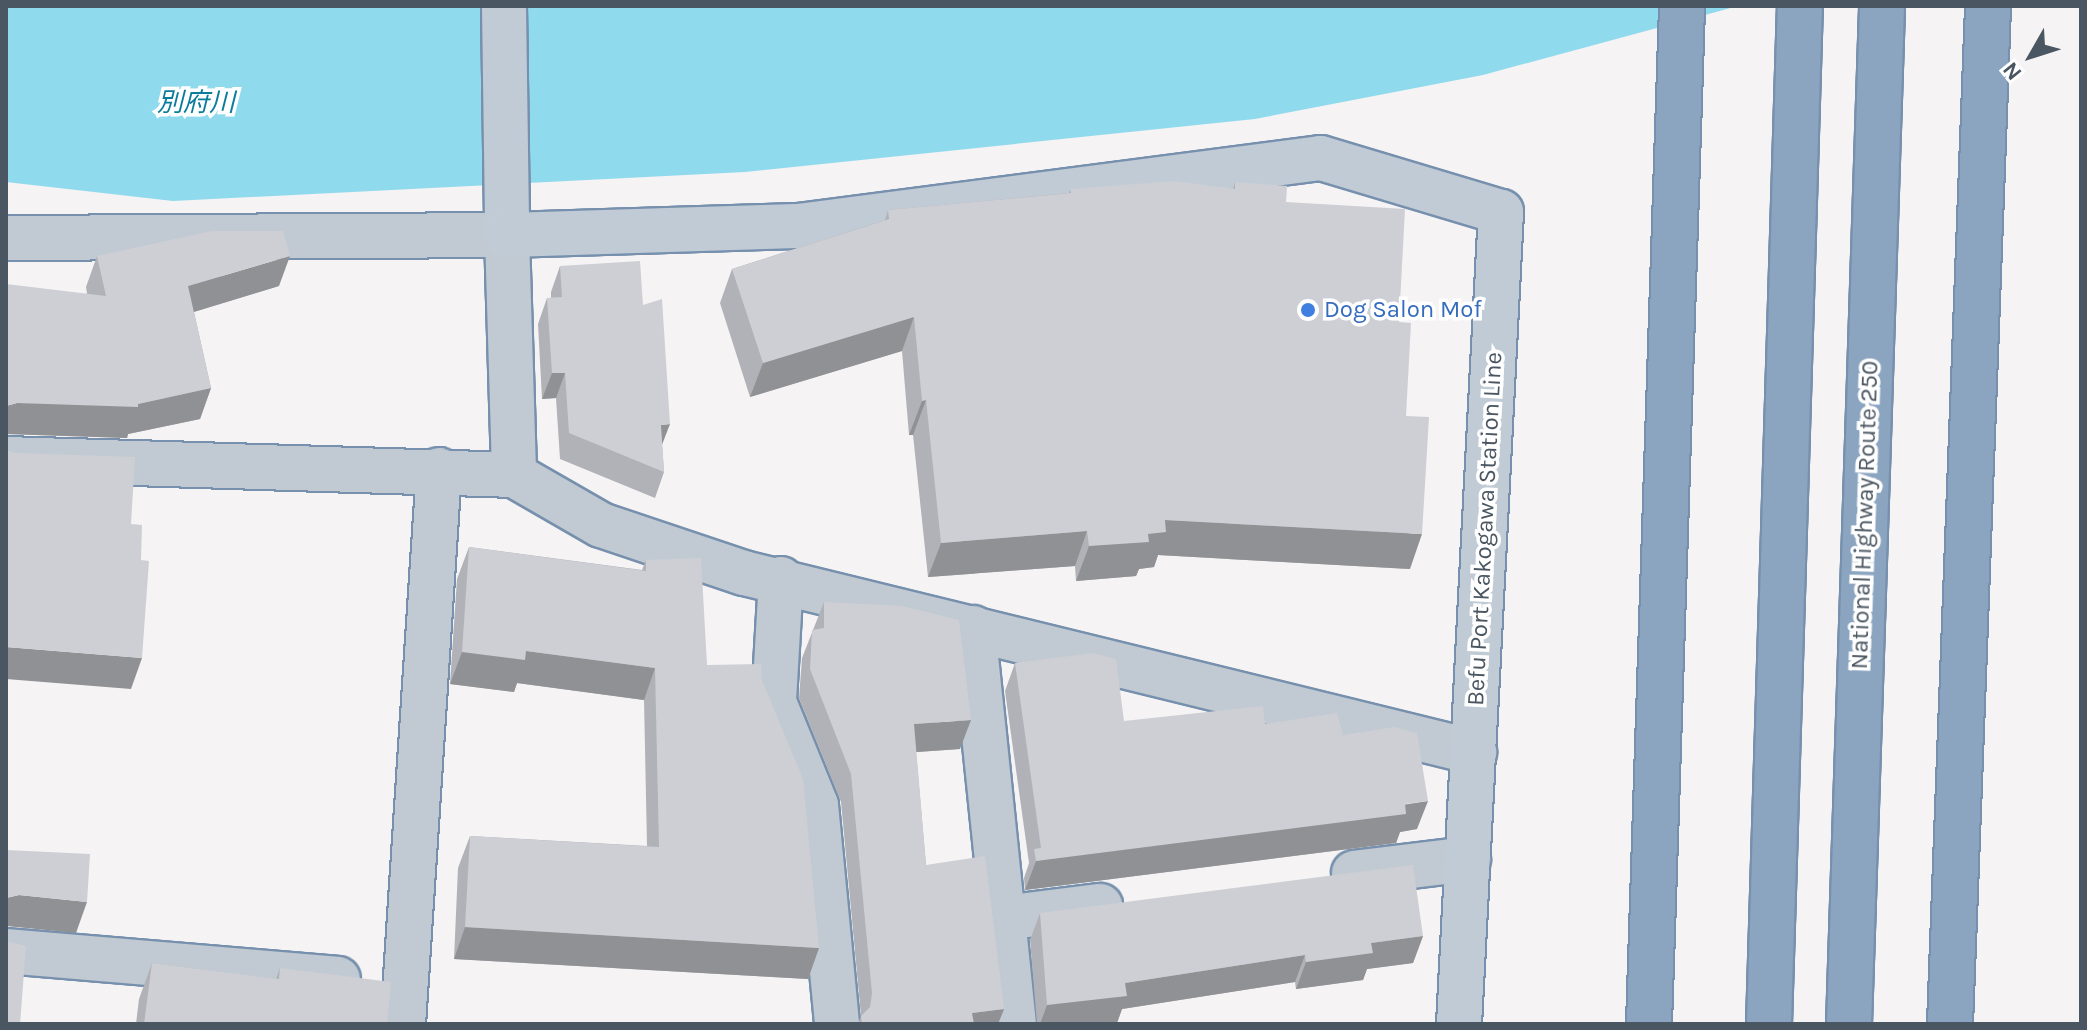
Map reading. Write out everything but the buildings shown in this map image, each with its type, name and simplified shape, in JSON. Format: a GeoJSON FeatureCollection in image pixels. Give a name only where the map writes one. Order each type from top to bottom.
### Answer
{"type":"FeatureCollection","features":[{"type":"Feature","properties":{"kind":"highway"},"geometry":{"type":"LineString","coordinates":[[1649,1024],[1682,6]]}},
{"type":"Feature","properties":{"kind":"highway"},"geometry":{"type":"LineString","coordinates":[[1769,1024],[1800,6]]}},
{"type":"Feature","properties":{"kind":"highway","name":"National Highway Route 250"},"geometry":{"type":"LineString","coordinates":[[1849,1024],[1882,6]]}},
{"type":"Feature","properties":{"kind":"highway"},"geometry":{"type":"LineString","coordinates":[[1950,1024],[1988,6]]}},
{"type":"Feature","properties":{"kind":"main road"},"geometry":{"type":"LineString","coordinates":[[504,6],[507,221]]}},
{"type":"Feature","properties":{"kind":"main road","name":"Befu Port Kakogawa Station Line"},"geometry":{"type":"LineString","coordinates":[[507,221],[798,226],[1321,158],[1501,212],[1459,1024]]}},
{"type":"Feature","properties":{"kind":"street"},"geometry":{"type":"LineString","coordinates":[[6,238],[507,221],[514,475]]}},
{"type":"Feature","properties":{"kind":"street"},"geometry":{"type":"LineString","coordinates":[[6,459],[439,470],[514,475],[601,525],[744,573],[781,579],[1474,752]]}},
{"type":"Feature","properties":{"kind":"street"},"geometry":{"type":"LineString","coordinates":[[6,951],[154,966],[405,1004],[439,470]]}},
{"type":"Feature","properties":{"kind":"street"},"geometry":{"type":"LineString","coordinates":[[781,579],[774,702],[816,805],[837,1024]]}},
{"type":"Feature","properties":{"kind":"street"},"geometry":{"type":"LineString","coordinates":[[973,628],[1014,1024]]}},
{"type":"Feature","properties":{"kind":"street"},"geometry":{"type":"LineString","coordinates":[[1313,879],[1468,859]]}},
{"type":"Feature","properties":{"kind":"street"},"geometry":{"type":"LineString","coordinates":[[1003,918],[1142,901]]}},
{"type":"Feature","properties":{"kind":"water","name":"別府川"},"geometry":{"type":"Polygon","coordinates":[[[6,6],[1738,6],[1483,75],[1255,119],[745,172],[173,201],[6,182],[6,6]]]}},
{"type":"Feature","properties":{"kind":"place","name":"Dog Salon Mof"},"geometry":{"type":"Point","coordinates":[1308,310]}}]}
